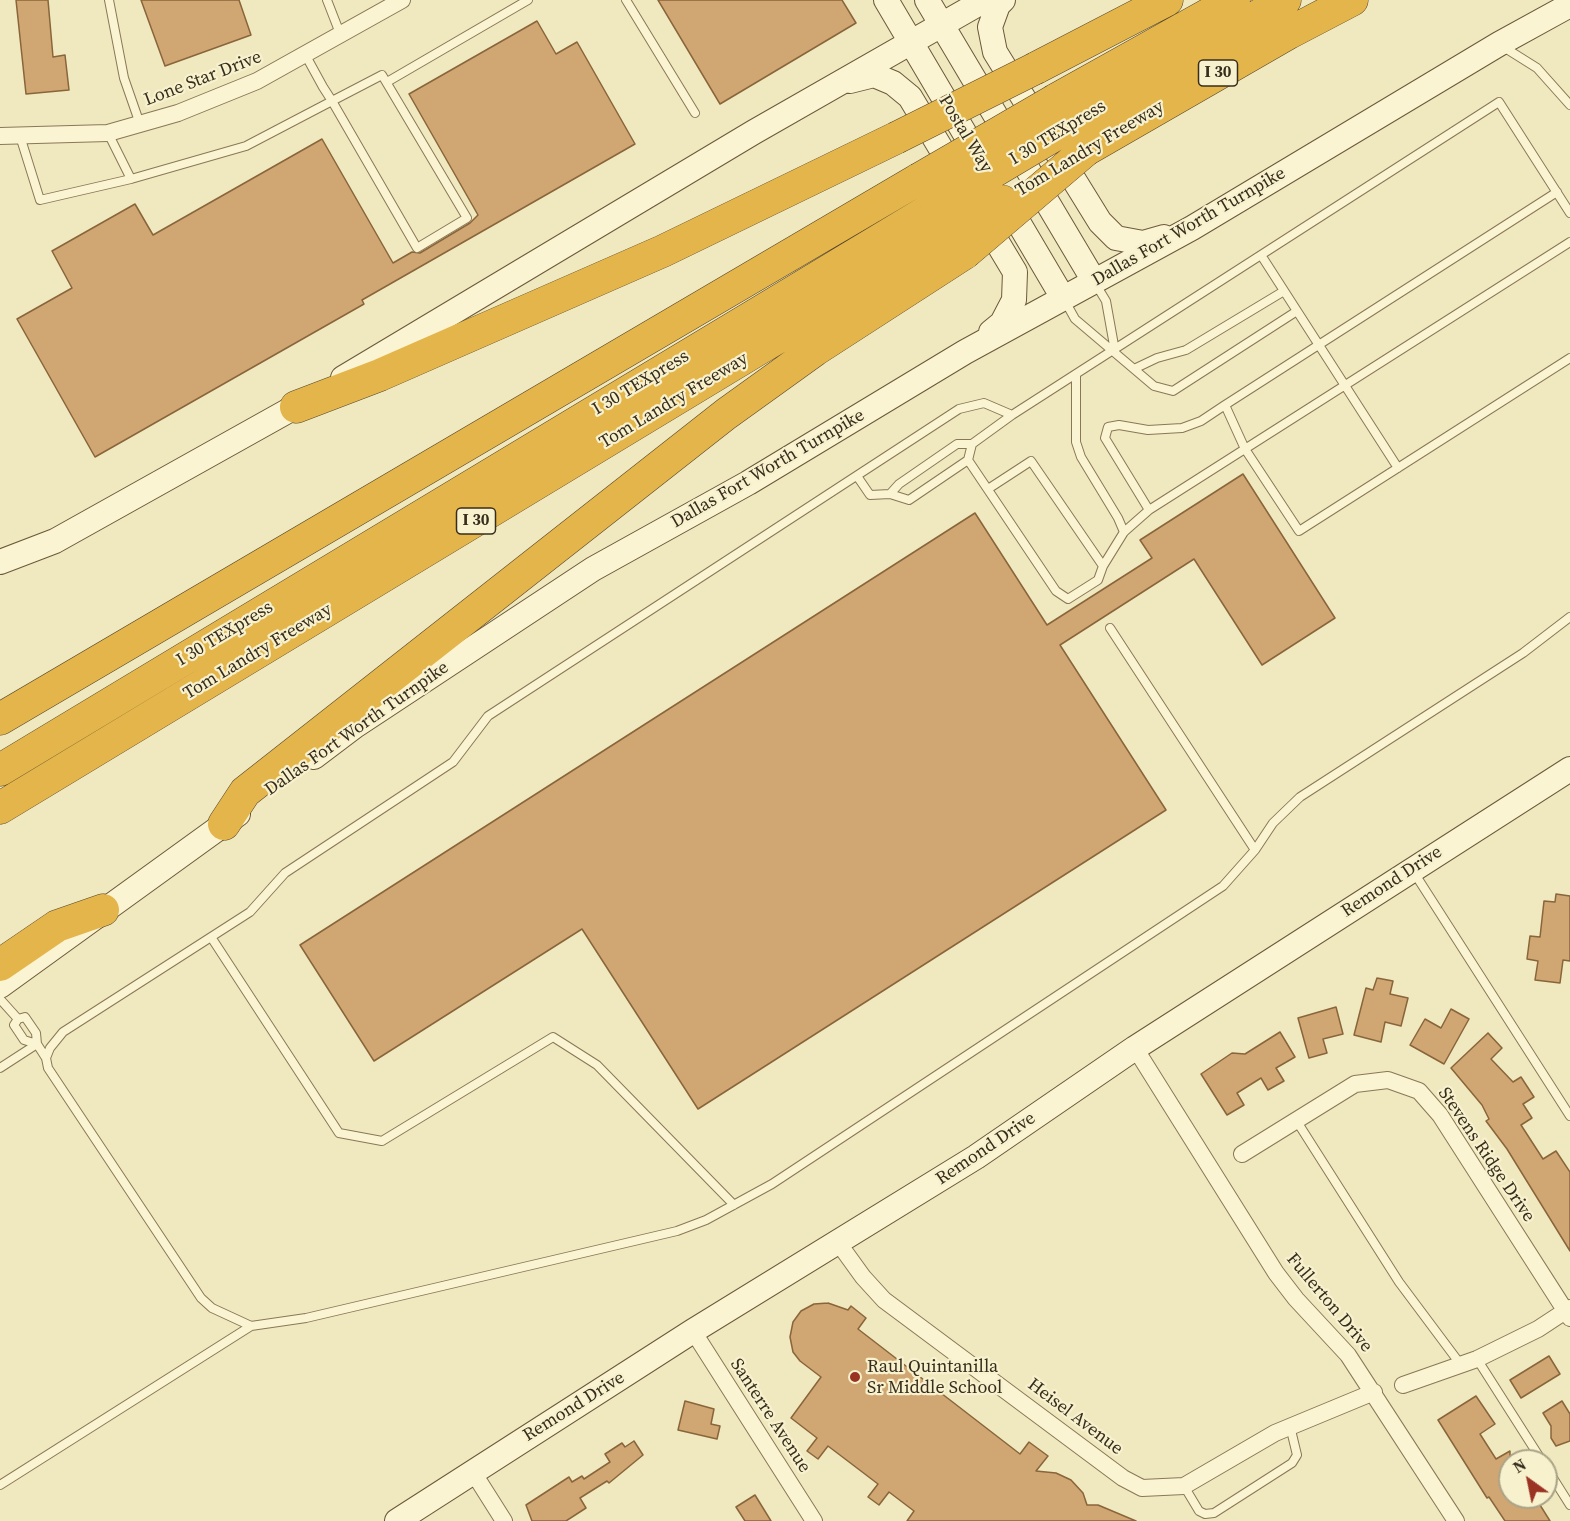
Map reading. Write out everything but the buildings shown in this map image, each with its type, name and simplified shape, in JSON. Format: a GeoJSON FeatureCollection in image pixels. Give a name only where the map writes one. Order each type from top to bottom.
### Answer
{"type":"FeatureCollection","features":[{"type":"Feature","properties":{"kind":"highway"},"geometry":{"type":"LineString","coordinates":[[296,406],[400,366],[663,251],[896,138],[1167,0]]}},
{"type":"Feature","properties":{"kind":"highway","name":"Tom Landry Freeway"},"geometry":{"type":"LineString","coordinates":[[0,808],[951,230],[1070,125],[1234,0]]}},
{"type":"Feature","properties":{"kind":"highway","name":"I 30 TEXpress"},"geometry":{"type":"LineString","coordinates":[[1070,125],[1285,0]]}},
{"type":"Feature","properties":{"kind":"highway","name":"Tom Landry Freeway"},"geometry":{"type":"LineString","coordinates":[[0,719],[919,180],[1070,125],[1279,39],[1352,0]]}},
{"type":"Feature","properties":{"kind":"highway"},"geometry":{"type":"LineString","coordinates":[[224,824],[245,792],[726,414],[815,350],[951,230]]}},
{"type":"Feature","properties":{"kind":"highway","name":"I 30 TEXpress"},"geometry":{"type":"LineString","coordinates":[[0,770],[951,230]]}},
{"type":"Feature","properties":{"kind":"highway"},"geometry":{"type":"LineString","coordinates":[[0,965],[57,926],[103,910]]}},
{"type":"Feature","properties":{"kind":"main road","name":"Postal Way"},"geometry":{"type":"LineString","coordinates":[[886,0],[1063,298]]}},
{"type":"Feature","properties":{"kind":"main road","name":"Postal Way"},"geometry":{"type":"LineString","coordinates":[[927,0],[1094,281]]}},
{"type":"Feature","properties":{"kind":"main road"},"geometry":{"type":"LineString","coordinates":[[0,562],[55,541],[296,406],[839,83],[985,0]]}},
{"type":"Feature","properties":{"kind":"main road"},"geometry":{"type":"LineString","coordinates":[[1003,0],[998,5],[990,27],[995,52],[1100,222],[1116,238],[1143,243],[1192,228]]}},
{"type":"Feature","properties":{"kind":"main road","name":"Dallas Fort Worth Turnpike"},"geometry":{"type":"LineString","coordinates":[[0,986],[355,726],[593,568],[748,483],[965,352],[1192,228],[1499,44],[1570,6]]}},
{"type":"Feature","properties":{"kind":"main road"},"geometry":{"type":"LineString","coordinates":[[839,83],[874,75],[893,83],[910,97],[1015,272],[1014,300],[1002,323],[965,352]]}},
{"type":"Feature","properties":{"kind":"main road","name":"Remond Drive"},"geometry":{"type":"LineString","coordinates":[[397,1521],[693,1331],[976,1157],[1135,1048],[1570,769]]}},
{"type":"Feature","properties":{"kind":"street","name":"Lone Star Drive"},"geometry":{"type":"LineString","coordinates":[[0,136],[108,133],[178,113],[257,81],[306,56],[402,0]]}},
{"type":"Feature","properties":{"kind":"street","name":"Fullerton Drive"},"geometry":{"type":"LineString","coordinates":[[1135,1048],[1276,1273],[1296,1299],[1348,1355],[1456,1521]]}},
{"type":"Feature","properties":{"kind":"street","name":"Stevens Ridge Drive"},"geometry":{"type":"LineString","coordinates":[[1242,1154],[1342,1090],[1362,1082],[1388,1080],[1419,1091],[1440,1115],[1568,1313]]}},
{"type":"Feature","properties":{"kind":"street","name":"Heisel Avenue"},"geometry":{"type":"LineString","coordinates":[[837,1241],[863,1278],[884,1300],[1123,1478],[1142,1488],[1184,1486]]}},
{"type":"Feature","properties":{"kind":"street"},"geometry":{"type":"LineString","coordinates":[[1403,1385],[1477,1359],[1568,1313]]}},
{"type":"Feature","properties":{"kind":"street","name":"Santerre Avenue"},"geometry":{"type":"LineString","coordinates":[[693,1331],[814,1521]]}},
{"type":"Feature","properties":{"kind":"street"},"geometry":{"type":"LineString","coordinates":[[1184,1486],[1257,1442],[1374,1392]]}},
{"type":"Feature","properties":{"kind":"street"},"geometry":{"type":"LineString","coordinates":[[472,1472],[504,1521]]}},
{"type":"Feature","properties":{"kind":"lane"},"geometry":{"type":"LineString","coordinates":[[109,0],[123,78],[140,124]]}},
{"type":"Feature","properties":{"kind":"lane"},"geometry":{"type":"LineString","coordinates":[[327,0],[341,36]]}},
{"type":"Feature","properties":{"kind":"lane"},"geometry":{"type":"LineString","coordinates":[[387,82],[528,0]]}},
{"type":"Feature","properties":{"kind":"lane"},"geometry":{"type":"LineString","coordinates":[[626,0],[695,113]]}},
{"type":"Feature","properties":{"kind":"lane"},"geometry":{"type":"LineString","coordinates":[[1499,44],[1537,68],[1570,105]]}},
{"type":"Feature","properties":{"kind":"lane"},"geometry":{"type":"LineString","coordinates":[[20,136],[40,200],[131,179],[246,147],[332,101],[382,75],[467,218],[417,248],[332,101],[306,56]]}},
{"type":"Feature","properties":{"kind":"lane"},"geometry":{"type":"LineString","coordinates":[[890,494],[899,484],[957,444],[972,444],[1012,415],[1115,351],[1499,102],[1570,213]]}},
{"type":"Feature","properties":{"kind":"lane"},"geometry":{"type":"LineString","coordinates":[[108,133],[131,179]]}},
{"type":"Feature","properties":{"kind":"lane"},"geometry":{"type":"LineString","coordinates":[[1149,510],[1105,438],[1108,427],[1119,424],[1148,430],[1182,428],[1201,421],[1557,192]]}},
{"type":"Feature","properties":{"kind":"lane"},"geometry":{"type":"LineString","coordinates":[[968,460],[1056,591],[1068,599],[1098,580],[1103,566],[1124,532],[1149,510],[1570,242]]}},
{"type":"Feature","properties":{"kind":"lane"},"geometry":{"type":"LineString","coordinates":[[1261,255],[1398,468]]}},
{"type":"Feature","properties":{"kind":"lane"},"geometry":{"type":"LineString","coordinates":[[1094,281],[1106,301],[1115,351]]}},
{"type":"Feature","properties":{"kind":"lane"},"geometry":{"type":"LineString","coordinates":[[1136,368],[1157,358],[1186,350],[1284,291]]}},
{"type":"Feature","properties":{"kind":"lane"},"geometry":{"type":"LineString","coordinates":[[1063,298],[1075,319],[1136,368],[1154,386],[1173,392],[1297,311]]}},
{"type":"Feature","properties":{"kind":"lane"},"geometry":{"type":"LineString","coordinates":[[1226,405],[1245,449],[1299,531],[1570,358]]}},
{"type":"Feature","properties":{"kind":"lane"},"geometry":{"type":"LineString","coordinates":[[1076,375],[1076,442],[1081,457],[1119,518],[1124,532]]}},
{"type":"Feature","properties":{"kind":"lane"},"geometry":{"type":"LineString","coordinates":[[46,1058],[63,1032],[250,912],[285,873],[453,762],[488,716],[959,409],[984,403],[1012,415]]}},
{"type":"Feature","properties":{"kind":"lane"},"geometry":{"type":"LineString","coordinates":[[857,476],[870,495],[890,494],[909,500],[968,460],[972,444]]}},
{"type":"Feature","properties":{"kind":"lane"},"geometry":{"type":"LineString","coordinates":[[988,489],[1031,461],[1103,566]]}},
{"type":"Feature","properties":{"kind":"lane"},"geometry":{"type":"LineString","coordinates":[[0,1485],[251,1326],[306,1318],[663,1235],[706,1220],[772,1184],[1223,886],[1255,850],[1273,823],[1300,797],[1523,653],[1570,617]]}},
{"type":"Feature","properties":{"kind":"lane"},"geometry":{"type":"LineString","coordinates":[[1110,628],[1255,850]]}},
{"type":"Feature","properties":{"kind":"lane"},"geometry":{"type":"LineString","coordinates":[[1412,870],[1570,1116]]}},
{"type":"Feature","properties":{"kind":"lane"},"geometry":{"type":"LineString","coordinates":[[211,938],[339,1133],[382,1141],[553,1037],[597,1065],[734,1205]]}},
{"type":"Feature","properties":{"kind":"lane"},"geometry":{"type":"LineString","coordinates":[[0,999],[18,1019]]}},
{"type":"Feature","properties":{"kind":"lane"},"geometry":{"type":"LineString","coordinates":[[37,1044],[24,1040],[14,1025],[18,1019],[25,1017],[36,1033],[37,1044],[46,1058],[48,1068],[201,1298],[212,1308],[251,1326]]}},
{"type":"Feature","properties":{"kind":"lane"},"geometry":{"type":"LineString","coordinates":[[0,1068],[37,1044]]}},
{"type":"Feature","properties":{"kind":"lane"},"geometry":{"type":"LineString","coordinates":[[1296,1120],[1399,1282],[1461,1365]]}},
{"type":"Feature","properties":{"kind":"lane"},"geometry":{"type":"LineString","coordinates":[[1477,1359],[1534,1449]]}},
{"type":"Feature","properties":{"kind":"lane"},"geometry":{"type":"LineString","coordinates":[[1184,1486],[1200,1511],[1205,1514],[1214,1513],[1292,1463],[1297,1455],[1290,1426]]}},
{"type":"Feature","properties":{"kind":"lane"},"geometry":{"type":"LineString","coordinates":[[1558,1486],[1570,1505]]}},
{"type":"Feature","properties":{"kind":"place","name":"Raul Quintanilla Sr Middle School"},"geometry":{"type":"Point","coordinates":[855,1377]}}]}
